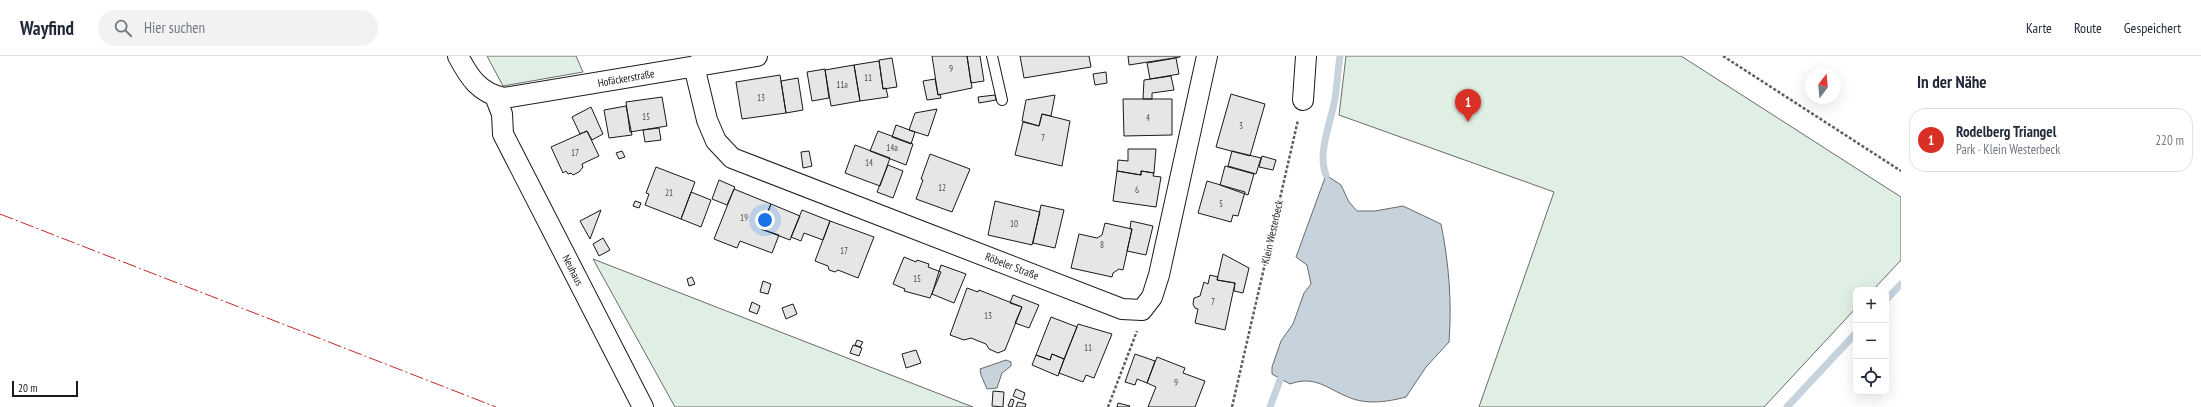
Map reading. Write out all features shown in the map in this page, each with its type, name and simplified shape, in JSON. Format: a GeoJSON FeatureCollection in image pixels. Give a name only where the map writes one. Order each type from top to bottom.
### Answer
{"type":"FeatureCollection","features":[{"type":"Feature","properties":{"kind":"street"},"geometry":{"type":"LineString","coordinates":[[458,56],[474,82],[483,90],[495,96]]}},
{"type":"Feature","properties":{"kind":"street","name":"Hofäckerstraße"},"geometry":{"type":"LineString","coordinates":[[495,96],[504,98],[519,97],[757,56]]}},
{"type":"Feature","properties":{"kind":"street"},"geometry":{"type":"LineString","coordinates":[[1142,310],[1152,297],[1159,275],[1206,56]]}},
{"type":"Feature","properties":{"kind":"street"},"geometry":{"type":"LineString","coordinates":[[1303,100],[1306,56]]}},
{"type":"Feature","properties":{"kind":"street","name":"Röbeler Straße"},"geometry":{"type":"LineString","coordinates":[[694,66],[706,120],[716,141],[732,158],[1122,309],[1142,310]]}},
{"type":"Feature","properties":{"kind":"street","name":"Neuhaus"},"geometry":{"type":"LineString","coordinates":[[495,96],[502,114],[504,134],[643,407]]}},
{"type":"Feature","properties":{"kind":"lane"},"geometry":{"type":"LineString","coordinates":[[992,56],[1002,100]]}},
{"type":"Feature","properties":{"kind":"path"},"geometry":{"type":"LineString","coordinates":[[1723,56],[1901,171]]}},
{"type":"Feature","properties":{"kind":"path","name":"Klein Westerbeck"},"geometry":{"type":"LineString","coordinates":[[1232,407],[1303,100]]}},
{"type":"Feature","properties":{"kind":"path"},"geometry":{"type":"LineString","coordinates":[[1108,407],[1140,322],[1142,310]]}},
{"type":"Feature","properties":{"kind":"green space"},"geometry":{"type":"Polygon","coordinates":[[[487,56],[576,56],[583,72],[503,86],[487,56]]]}},
{"type":"Feature","properties":{"kind":"green space"},"geometry":{"type":"Polygon","coordinates":[[[1346,56],[1681,56],[1901,197],[1901,260],[1876,287],[1853,287],[1853,311],[1764,407],[1479,407],[1554,192],[1339,115],[1346,56]]]}},
{"type":"Feature","properties":{"kind":"green space"},"geometry":{"type":"Polygon","coordinates":[[[593,259],[973,407],[675,407],[593,259]]]}},
{"type":"Feature","properties":{"kind":"shaded area"},"geometry":{"type":"Polygon","coordinates":[[[1326,175],[1341,185],[1349,202],[1357,211],[1375,211],[1403,206],[1441,224],[1449,283],[1449,342],[1426,367],[1406,397],[1377,402],[1355,400],[1314,382],[1307,381],[1290,384],[1272,374],[1272,367],[1281,341],[1293,324],[1304,293],[1311,284],[1307,265],[1296,257],[1326,175]]]}},
{"type":"Feature","properties":{"kind":"shaded area"},"geometry":{"type":"Polygon","coordinates":[[[1006,360],[1011,362],[1011,366],[1002,373],[997,388],[987,389],[980,369],[1006,360]]]}},
{"type":"Feature","properties":{"kind":"building"},"geometry":{"type":"Polygon","coordinates":[[[932,56],[967,56],[972,88],[938,95],[932,56]]]}},
{"type":"Feature","properties":{"kind":"building"},"geometry":{"type":"Polygon","coordinates":[[[967,56],[980,56],[984,81],[971,83],[967,56]]]}},
{"type":"Feature","properties":{"kind":"building"},"geometry":{"type":"Polygon","coordinates":[[[1020,56],[1089,56],[1091,67],[1024,78],[1020,56]]]}},
{"type":"Feature","properties":{"kind":"building"},"geometry":{"type":"Polygon","coordinates":[[[1128,56],[1180,56],[1180,57],[1129,65],[1128,56]]]}},
{"type":"Feature","properties":{"kind":"building"},"geometry":{"type":"Polygon","coordinates":[[[892,58],[897,87],[883,89],[879,60],[892,58]]]}},
{"type":"Feature","properties":{"kind":"building"},"geometry":{"type":"Polygon","coordinates":[[[1176,58],[1179,74],[1150,79],[1147,63],[1176,58]]]}},
{"type":"Feature","properties":{"kind":"building"},"geometry":{"type":"Polygon","coordinates":[[[879,61],[883,89],[886,88],[888,97],[860,101],[854,65],[879,61]]]}},
{"type":"Feature","properties":{"kind":"building"},"geometry":{"type":"Polygon","coordinates":[[[854,65],[860,101],[831,106],[825,70],[854,65]]]}},
{"type":"Feature","properties":{"kind":"building"},"geometry":{"type":"Polygon","coordinates":[[[825,69],[829,98],[812,101],[807,72],[825,69]]]}},
{"type":"Feature","properties":{"kind":"building"},"geometry":{"type":"Polygon","coordinates":[[[1106,72],[1107,83],[1095,85],[1093,74],[1106,72]]]}},
{"type":"Feature","properties":{"kind":"building"},"geometry":{"type":"Polygon","coordinates":[[[780,75],[786,113],[742,119],[736,82],[780,75]]]}},
{"type":"Feature","properties":{"kind":"building"},"geometry":{"type":"Polygon","coordinates":[[[1171,76],[1174,90],[1152,93],[1152,99],[1143,99],[1144,80],[1171,76]]]}},
{"type":"Feature","properties":{"kind":"building"},"geometry":{"type":"Polygon","coordinates":[[[798,78],[803,110],[786,113],[781,81],[798,78]]]}},
{"type":"Feature","properties":{"kind":"building"},"geometry":{"type":"Polygon","coordinates":[[[935,79],[938,95],[940,94],[941,98],[927,100],[923,81],[935,79]]]}},
{"type":"Feature","properties":{"kind":"building"},"geometry":{"type":"Polygon","coordinates":[[[1231,94],[1265,104],[1250,156],[1216,147],[1231,94]]]}},
{"type":"Feature","properties":{"kind":"building"},"geometry":{"type":"Polygon","coordinates":[[[995,95],[996,100],[979,103],[978,97],[995,95]]]}},
{"type":"Feature","properties":{"kind":"building"},"geometry":{"type":"Polygon","coordinates":[[[1055,95],[1051,116],[1042,114],[1039,126],[1022,121],[1026,100],[1055,95]]]}},
{"type":"Feature","properties":{"kind":"building"},"geometry":{"type":"Polygon","coordinates":[[[662,97],[667,126],[630,132],[626,102],[662,97]]]}},
{"type":"Feature","properties":{"kind":"building"},"geometry":{"type":"Polygon","coordinates":[[[1123,99],[1172,99],[1172,135],[1124,136],[1123,99]]]}},
{"type":"Feature","properties":{"kind":"building"},"geometry":{"type":"Polygon","coordinates":[[[626,106],[632,135],[609,138],[604,110],[626,106]]]}},
{"type":"Feature","properties":{"kind":"building"},"geometry":{"type":"Polygon","coordinates":[[[591,107],[603,134],[592,140],[587,131],[580,134],[572,117],[591,107]]]}},
{"type":"Feature","properties":{"kind":"building"},"geometry":{"type":"Polygon","coordinates":[[[937,109],[928,136],[909,130],[915,113],[937,109]]]}},
{"type":"Feature","properties":{"kind":"building"},"geometry":{"type":"Polygon","coordinates":[[[1042,114],[1070,121],[1062,166],[1015,155],[1023,122],[1039,126],[1042,114]]]}},
{"type":"Feature","properties":{"kind":"building"},"geometry":{"type":"Polygon","coordinates":[[[896,125],[915,132],[911,144],[892,137],[896,125]]]}},
{"type":"Feature","properties":{"kind":"building"},"geometry":{"type":"Polygon","coordinates":[[[659,128],[661,140],[645,142],[643,130],[659,128]]]}},
{"type":"Feature","properties":{"kind":"building"},"geometry":{"type":"Polygon","coordinates":[[[587,131],[599,156],[582,164],[583,167],[579,172],[573,175],[571,173],[568,174],[566,171],[563,173],[551,147],[587,131]]]}},
{"type":"Feature","properties":{"kind":"building"},"geometry":{"type":"Polygon","coordinates":[[[878,131],[913,144],[906,165],[870,151],[878,131]]]}},
{"type":"Feature","properties":{"kind":"building"},"geometry":{"type":"Polygon","coordinates":[[[855,145],[890,158],[880,186],[845,173],[855,145]]]}},
{"type":"Feature","properties":{"kind":"building"},"geometry":{"type":"Polygon","coordinates":[[[1128,149],[1156,149],[1154,173],[1141,171],[1141,175],[1117,171],[1118,160],[1128,161],[1128,149]]]}},
{"type":"Feature","properties":{"kind":"building"},"geometry":{"type":"Polygon","coordinates":[[[622,151],[625,157],[619,159],[616,153],[622,151]]]}},
{"type":"Feature","properties":{"kind":"building"},"geometry":{"type":"Polygon","coordinates":[[[809,151],[812,166],[803,168],[801,152],[809,151]]]}},
{"type":"Feature","properties":{"kind":"building"},"geometry":{"type":"Polygon","coordinates":[[[1232,151],[1261,158],[1256,174],[1228,166],[1232,151]]]}},
{"type":"Feature","properties":{"kind":"building"},"geometry":{"type":"Polygon","coordinates":[[[930,154],[970,169],[952,212],[916,199],[930,154]]]}},
{"type":"Feature","properties":{"kind":"building"},"geometry":{"type":"Polygon","coordinates":[[[1262,156],[1276,160],[1273,170],[1259,167],[1262,156]]]}},
{"type":"Feature","properties":{"kind":"building"},"geometry":{"type":"Polygon","coordinates":[[[888,165],[903,171],[893,198],[877,192],[888,165]]]}},
{"type":"Feature","properties":{"kind":"building"},"geometry":{"type":"Polygon","coordinates":[[[1225,166],[1254,174],[1248,195],[1220,185],[1225,166]]]}},
{"type":"Feature","properties":{"kind":"building"},"geometry":{"type":"Polygon","coordinates":[[[656,167],[695,182],[681,219],[645,205],[649,194],[646,193],[656,167]]]}},
{"type":"Feature","properties":{"kind":"building"},"geometry":{"type":"Polygon","coordinates":[[[1117,171],[1141,175],[1141,171],[1154,173],[1153,176],[1161,177],[1156,207],[1113,201],[1117,171]]]}},
{"type":"Feature","properties":{"kind":"building"},"geometry":{"type":"Polygon","coordinates":[[[719,180],[735,187],[727,205],[712,199],[719,180]]]}},
{"type":"Feature","properties":{"kind":"building"},"geometry":{"type":"Polygon","coordinates":[[[1207,181],[1245,192],[1238,216],[1233,215],[1231,222],[1198,213],[1207,181]]]}},
{"type":"Feature","properties":{"kind":"building"},"geometry":{"type":"Polygon","coordinates":[[[734,189],[771,204],[761,229],[779,235],[772,253],[740,241],[737,248],[714,239],[734,189]]]}},
{"type":"Feature","properties":{"kind":"building"},"geometry":{"type":"Polygon","coordinates":[[[691,192],[711,200],[701,227],[681,219],[691,192]]]}},
{"type":"Feature","properties":{"kind":"building"},"geometry":{"type":"Polygon","coordinates":[[[635,201],[641,203],[639,208],[633,206],[635,201]]]}},
{"type":"Feature","properties":{"kind":"building"},"geometry":{"type":"Polygon","coordinates":[[[995,201],[1040,212],[1032,245],[988,235],[995,201]]]}},
{"type":"Feature","properties":{"kind":"building"},"geometry":{"type":"Polygon","coordinates":[[[771,204],[800,216],[790,240],[761,229],[771,204]]]}},
{"type":"Feature","properties":{"kind":"building"},"geometry":{"type":"Polygon","coordinates":[[[1041,205],[1064,210],[1055,248],[1033,243],[1041,205]]]}},
{"type":"Feature","properties":{"kind":"building"},"geometry":{"type":"Polygon","coordinates":[[[601,210],[590,239],[580,221],[601,210]]]}},
{"type":"Feature","properties":{"kind":"building"},"geometry":{"type":"Polygon","coordinates":[[[802,210],[830,221],[823,240],[804,233],[801,241],[791,237],[802,210]]]}},
{"type":"Feature","properties":{"kind":"building"},"geometry":{"type":"Polygon","coordinates":[[[830,221],[874,237],[858,278],[838,270],[835,272],[829,270],[828,266],[815,261],[830,221]]]}},
{"type":"Feature","properties":{"kind":"building"},"geometry":{"type":"Polygon","coordinates":[[[1131,221],[1153,226],[1146,255],[1127,251],[1132,229],[1130,229],[1131,221]]]}},
{"type":"Feature","properties":{"kind":"building"},"geometry":{"type":"Polygon","coordinates":[[[1105,223],[1132,229],[1123,270],[1119,269],[1113,273],[1112,277],[1071,268],[1079,234],[1097,238],[1102,235],[1105,223]]]}},
{"type":"Feature","properties":{"kind":"building"},"geometry":{"type":"Polygon","coordinates":[[[603,238],[610,250],[599,256],[593,244],[603,238]]]}},
{"type":"Feature","properties":{"kind":"building"},"geometry":{"type":"Polygon","coordinates":[[[1223,254],[1249,268],[1243,293],[1234,291],[1235,283],[1217,280],[1223,254]]]}},
{"type":"Feature","properties":{"kind":"building"},"geometry":{"type":"Polygon","coordinates":[[[904,257],[916,262],[917,260],[929,264],[928,267],[941,272],[930,298],[904,291],[905,289],[893,284],[904,257]]]}},
{"type":"Feature","properties":{"kind":"building"},"geometry":{"type":"Polygon","coordinates":[[[941,265],[966,274],[954,303],[932,294],[941,265]]]}},
{"type":"Feature","properties":{"kind":"building"},"geometry":{"type":"Polygon","coordinates":[[[1210,275],[1218,277],[1217,280],[1235,283],[1225,330],[1195,323],[1198,309],[1195,308],[1193,304],[1194,298],[1200,296],[1204,282],[1208,284],[1210,275]]]}},
{"type":"Feature","properties":{"kind":"building"},"geometry":{"type":"Polygon","coordinates":[[[692,277],[695,284],[689,286],[687,279],[692,277]]]}},
{"type":"Feature","properties":{"kind":"building"},"geometry":{"type":"Polygon","coordinates":[[[763,281],[771,284],[768,294],[760,292],[763,281]]]}},
{"type":"Feature","properties":{"kind":"building"},"geometry":{"type":"Polygon","coordinates":[[[967,288],[978,292],[979,290],[1022,307],[1005,350],[998,353],[989,349],[986,344],[971,338],[964,340],[950,335],[967,288]]]}},
{"type":"Feature","properties":{"kind":"building"},"geometry":{"type":"Polygon","coordinates":[[[1013,295],[1039,305],[1029,328],[1015,323],[1022,307],[1010,303],[1013,295]]]}},
{"type":"Feature","properties":{"kind":"building"},"geometry":{"type":"Polygon","coordinates":[[[752,302],[760,306],[757,314],[749,311],[752,302]]]}},
{"type":"Feature","properties":{"kind":"building"},"geometry":{"type":"Polygon","coordinates":[[[793,304],[797,314],[786,319],[782,308],[793,304]]]}},
{"type":"Feature","properties":{"kind":"building"},"geometry":{"type":"Polygon","coordinates":[[[1051,317],[1077,327],[1064,359],[1052,354],[1050,360],[1036,355],[1051,317]]]}},
{"type":"Feature","properties":{"kind":"building"},"geometry":{"type":"Polygon","coordinates":[[[1078,324],[1112,334],[1094,378],[1086,375],[1083,382],[1059,373],[1078,324]]]}},
{"type":"Feature","properties":{"kind":"building"},"geometry":{"type":"Polygon","coordinates":[[[857,340],[863,342],[860,347],[855,345],[857,340]]]}},
{"type":"Feature","properties":{"kind":"building"},"geometry":{"type":"Polygon","coordinates":[[[853,345],[862,348],[859,356],[850,353],[853,345]]]}},
{"type":"Feature","properties":{"kind":"building"},"geometry":{"type":"Polygon","coordinates":[[[916,350],[921,363],[906,368],[902,354],[916,350]]]}},
{"type":"Feature","properties":{"kind":"building"},"geometry":{"type":"Polygon","coordinates":[[[1052,354],[1064,359],[1058,376],[1032,365],[1036,355],[1050,360],[1052,354]]]}},
{"type":"Feature","properties":{"kind":"building"},"geometry":{"type":"Polygon","coordinates":[[[1135,354],[1155,361],[1147,383],[1137,379],[1135,385],[1125,382],[1135,354]]]}},
{"type":"Feature","properties":{"kind":"building"},"geometry":{"type":"Polygon","coordinates":[[[1157,357],[1185,368],[1183,373],[1205,381],[1195,407],[1148,407],[1156,387],[1147,383],[1157,357]]]}},
{"type":"Feature","properties":{"kind":"building"},"geometry":{"type":"Polygon","coordinates":[[[1016,389],[1025,393],[1023,400],[1013,396],[1016,389]]]}},
{"type":"Feature","properties":{"kind":"building"},"geometry":{"type":"Polygon","coordinates":[[[993,391],[1004,392],[1003,407],[992,406],[993,391]]]}},
{"type":"Feature","properties":{"kind":"building"},"geometry":{"type":"Polygon","coordinates":[[[1011,399],[1014,400],[1012,407],[1008,406],[1011,399]]]}},
{"type":"Feature","properties":{"kind":"building"},"geometry":{"type":"Polygon","coordinates":[[[1018,402],[1026,404],[1025,407],[1016,407],[1018,402]]]}},
{"type":"Feature","properties":{"kind":"building"},"geometry":{"type":"Polygon","coordinates":[[[1118,403],[1130,406],[1117,407],[1118,403]]]}},
{"type":"Feature","properties":{"kind":"waterway"},"geometry":{"type":"LineString","coordinates":[[1326,175],[1323,157],[1324,147],[1335,99],[1340,56]]}},
{"type":"Feature","properties":{"kind":"waterway"},"geometry":{"type":"LineString","coordinates":[[1889,297],[1901,284]]}},
{"type":"Feature","properties":{"kind":"waterway"},"geometry":{"type":"LineString","coordinates":[[1787,407],[1853,336]]}},
{"type":"Feature","properties":{"kind":"waterway"},"geometry":{"type":"LineString","coordinates":[[1270,407],[1280,380]]}},
{"type":"Feature","properties":{"kind":"power"},"geometry":{"type":"LineString","coordinates":[[0,214],[496,407]]}},
{"type":"Feature","properties":{"kind":"place","name":"Rodelberg Triangel"},"geometry":{"type":"Point","coordinates":[1468,122]}}]}
